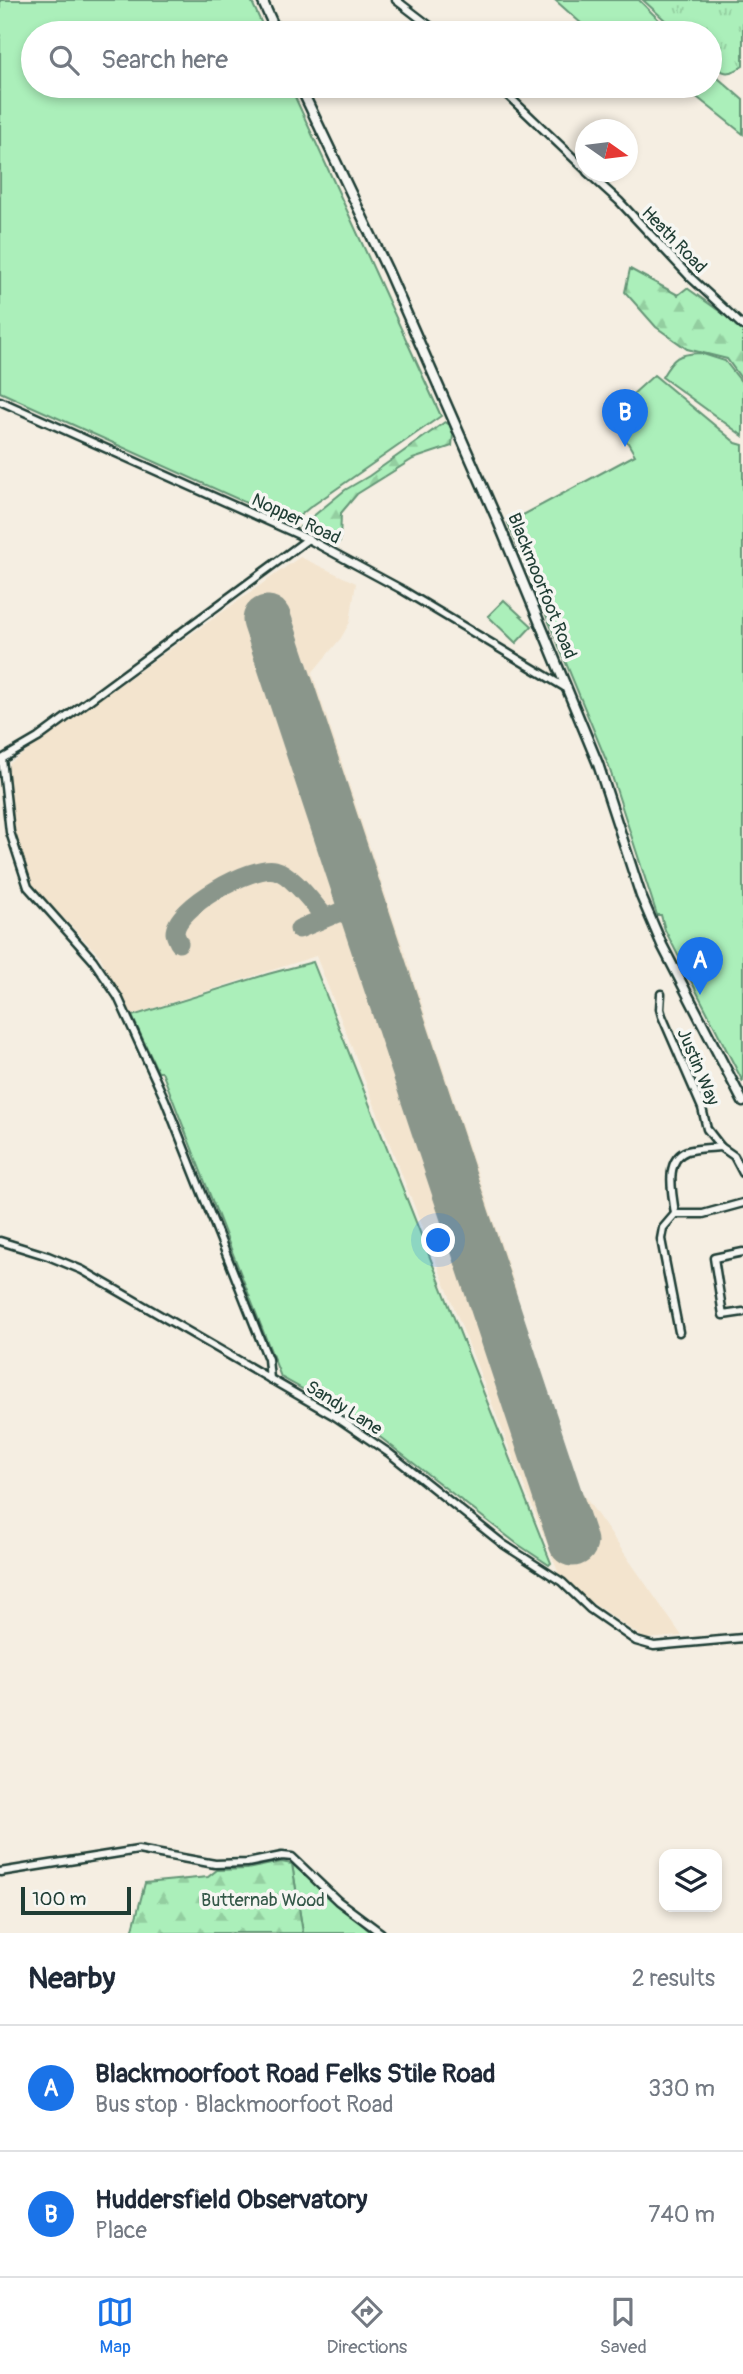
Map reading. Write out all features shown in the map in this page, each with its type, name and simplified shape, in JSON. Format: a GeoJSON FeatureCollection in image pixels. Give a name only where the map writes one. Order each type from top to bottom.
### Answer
{"type":"FeatureCollection","features":[{"type":"Feature","properties":{"kind":"street"},"geometry":{"type":"LineString","coordinates":[[262,0],[271,21]]}},
{"type":"Feature","properties":{"kind":"street"},"geometry":{"type":"LineString","coordinates":[[396,0],[423,21]]}},
{"type":"Feature","properties":{"kind":"street","name":"Blackmoorfoot Road"},"geometry":{"type":"LineString","coordinates":[[306,98],[388,271],[458,428],[601,771],[640,896],[662,945],[743,1102]]}},
{"type":"Feature","properties":{"kind":"street","name":"Heath Road"},"geometry":{"type":"LineString","coordinates":[[510,98],[575,160]]}},
{"type":"Feature","properties":{"kind":"street","name":"Heath Road"},"geometry":{"type":"LineString","coordinates":[[598,182],[690,277],[743,326]]}},
{"type":"Feature","properties":{"kind":"street","name":"Nopper Road"},"geometry":{"type":"LineString","coordinates":[[0,401],[309,539],[399,588],[566,688]]}},
{"type":"Feature","properties":{"kind":"street"},"geometry":{"type":"LineString","coordinates":[[270,1379],[268,1359],[166,1100],[118,997],[93,960],[28,887],[10,832],[1,758],[25,747],[309,539]]}},
{"type":"Feature","properties":{"kind":"street","name":"Justin Way"},"geometry":{"type":"LineString","coordinates":[[661,994],[662,1016],[702,1108],[707,1129],[721,1147],[734,1156],[743,1173]]}},
{"type":"Feature","properties":{"kind":"street"},"geometry":{"type":"LineString","coordinates":[[679,1332],[661,1239],[663,1228],[675,1214],[671,1181],[673,1167],[678,1156],[687,1151],[721,1147]]}},
{"type":"Feature","properties":{"kind":"street"},"geometry":{"type":"LineString","coordinates":[[675,1214],[703,1214],[743,1203]]}},
{"type":"Feature","properties":{"kind":"street","name":"Sandy Lane"},"geometry":{"type":"LineString","coordinates":[[0,1241],[82,1270],[336,1417],[389,1453],[503,1544],[562,1582],[590,1609],[624,1635],[645,1644],[743,1638]]}},
{"type":"Feature","properties":{"kind":"street"},"geometry":{"type":"LineString","coordinates":[[743,1252],[714,1258],[723,1315],[743,1312]]}},
{"type":"Feature","properties":{"kind":"street"},"geometry":{"type":"LineString","coordinates":[[0,1872],[138,1850],[215,1864],[292,1857],[338,1901],[381,1933]]}},
{"type":"Feature","properties":{"kind":"shaded area"},"geometry":{"type":"Polygon","coordinates":[[[300,557],[356,583],[350,622],[341,638],[312,673],[516,1289],[515,1311],[578,1487],[682,1636],[645,1639],[562,1582],[316,956],[126,1017],[100,956],[31,884],[14,831],[5,772],[10,763],[300,557]]]}},
{"type":"Feature","properties":{"kind":"green space"},"geometry":{"type":"Polygon","coordinates":[[[0,0],[251,0],[261,21],[21,21],[21,98],[295,98],[441,416],[291,523],[0,392],[0,0]]]}},
{"type":"Feature","properties":{"kind":"green space"},"geometry":{"type":"Polygon","coordinates":[[[555,0],[639,0],[660,21],[579,21],[555,0]]]}},
{"type":"Feature","properties":{"kind":"green space"},"geometry":{"type":"Polygon","coordinates":[[[643,0],[743,0],[743,66],[729,72],[722,71],[722,21],[666,21],[643,0]]]}},
{"type":"Feature","properties":{"kind":"green space"},"geometry":{"type":"Polygon","coordinates":[[[722,82],[743,100],[743,134],[698,98],[722,98],[722,82]]]}},
{"type":"Feature","properties":{"kind":"green space"},"geometry":{"type":"Polygon","coordinates":[[[630,269],[678,295],[687,288],[743,328],[743,381],[727,359],[687,349],[656,327],[625,292],[630,269]]]}},
{"type":"Feature","properties":{"kind":"green space"},"geometry":{"type":"Polygon","coordinates":[[[700,353],[725,361],[743,384],[743,436],[662,377],[677,358],[700,353]]]}},
{"type":"Feature","properties":{"kind":"green space"},"geometry":{"type":"Polygon","coordinates":[[[654,375],[736,443],[743,445],[743,1082],[665,930],[661,915],[657,915],[609,767],[508,523],[635,455],[611,414],[654,375]]]}},
{"type":"Feature","properties":{"kind":"green space"},"geometry":{"type":"Polygon","coordinates":[[[445,422],[450,425],[453,435],[452,446],[413,459],[357,494],[341,513],[340,542],[328,541],[300,527],[345,490],[445,422]]]}},
{"type":"Feature","properties":{"kind":"green space"},"geometry":{"type":"Polygon","coordinates":[[[504,600],[532,626],[516,643],[488,616],[504,600]]]}},
{"type":"Feature","properties":{"kind":"green space"},"geometry":{"type":"Polygon","coordinates":[[[313,962],[551,1563],[549,1565],[516,1543],[358,1420],[281,1377],[162,1072],[158,1072],[132,1016],[313,962]]]}},
{"type":"Feature","properties":{"kind":"green space","name":"Butternab Wood"},"geometry":{"type":"Polygon","coordinates":[[[281,1862],[292,1864],[303,1933],[132,1933],[145,1883],[208,1877],[217,1870],[247,1869],[281,1862]]]}},
{"type":"Feature","properties":{"kind":"green space"},"geometry":{"type":"Polygon","coordinates":[[[292,1864],[372,1933],[303,1933],[292,1864]]]}},
{"type":"Feature","properties":{"kind":"taxiway"},"geometry":{"type":"LineString","coordinates":[[179,943],[175,933],[178,923],[187,911],[216,890],[264,870],[275,870],[288,877],[325,917]]}},
{"type":"Feature","properties":{"kind":"taxiway"},"geometry":{"type":"LineString","coordinates":[[299,929],[340,912],[350,916],[372,939]]}},
{"type":"Feature","properties":{"kind":"runway"},"geometry":{"type":"LineString","coordinates":[[267,620],[573,1542]]}},
{"type":"Feature","properties":{"kind":"place","name":"Huddersfield Observatory"},"geometry":{"type":"Point","coordinates":[625,447]}},
{"type":"Feature","properties":{"kind":"place","name":"Blackmoorfoot Road Felks Stile Road"},"geometry":{"type":"Point","coordinates":[700,995]}}]}
